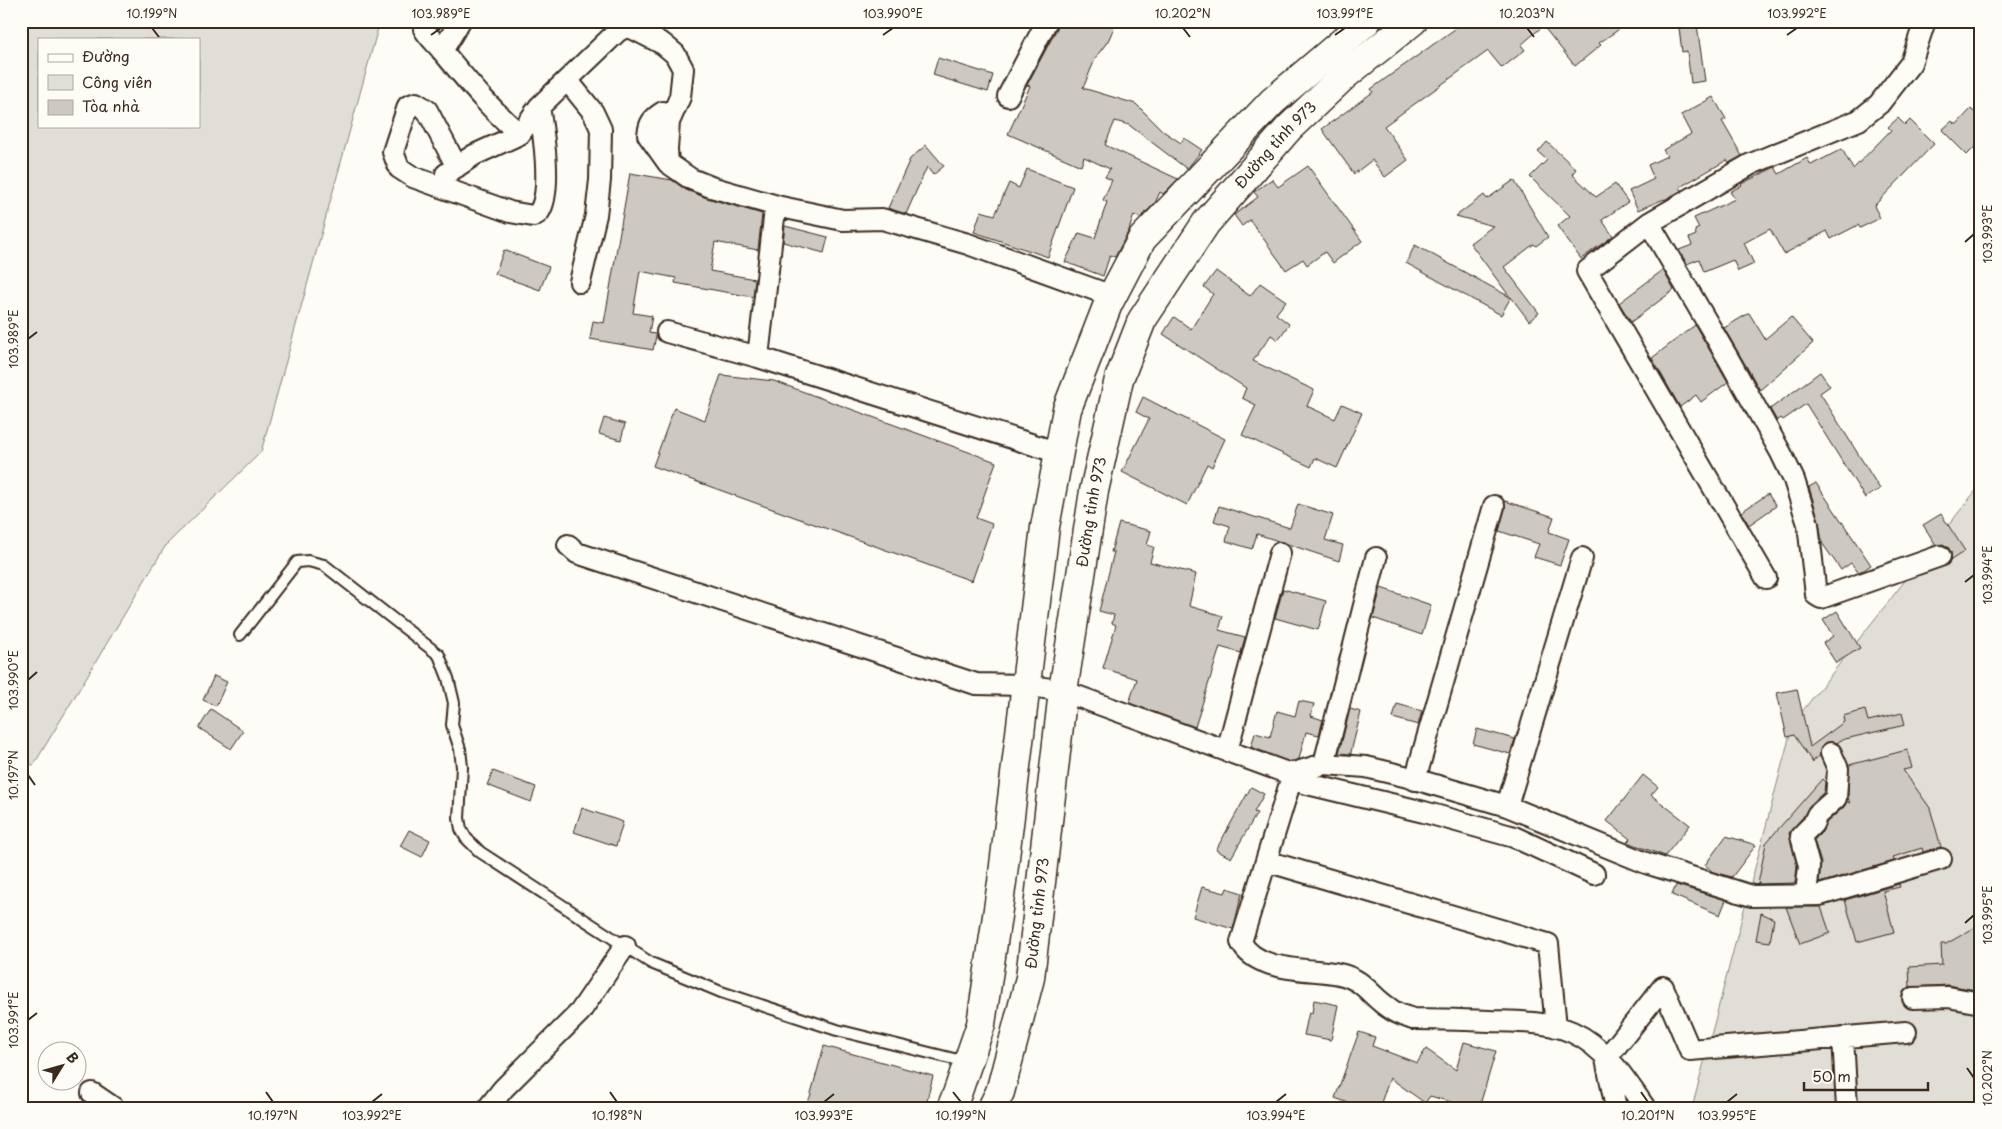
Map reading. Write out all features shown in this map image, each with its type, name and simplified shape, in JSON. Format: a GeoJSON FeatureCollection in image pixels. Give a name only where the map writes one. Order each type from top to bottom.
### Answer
{"type":"FeatureCollection","features":[{"type":"Feature","properties":{"kind":"main road","name":"Đường tỉnh 973"},"geometry":{"type":"LineString","coordinates":[[951,1108],[981,1024],[1002,882],[1045,528],[1067,409],[1112,296],[1142,239],[1273,101],[1367,21]]}},
{"type":"Feature","properties":{"kind":"main road","name":"Đường tỉnh 973"},"geometry":{"type":"LineString","coordinates":[[992,1108],[1000,1092],[1030,978],[1063,691],[1094,491],[1119,379],[1142,320],[1206,223],[1289,128],[1344,76],[1385,30],[1413,21]]}},
{"type":"Feature","properties":{"kind":"street"},"geometry":{"type":"LineString","coordinates":[[426,21],[424,29],[428,36],[474,90],[500,117],[520,134]]}},
{"type":"Feature","properties":{"kind":"street"},"geometry":{"type":"LineString","coordinates":[[442,51],[460,21]]}},
{"type":"Feature","properties":{"kind":"street"},"geometry":{"type":"LineString","coordinates":[[1008,96],[1047,21]]}},
{"type":"Feature","properties":{"kind":"street"},"geometry":{"type":"LineString","coordinates":[[1766,578],[1587,270],[1649,223],[1751,164],[1858,120],[1879,104],[1911,63],[1925,21]]}},
{"type":"Feature","properties":{"kind":"street"},"geometry":{"type":"LineString","coordinates":[[432,184],[474,155],[520,134],[539,107],[617,32],[623,23],[663,44],[675,54],[682,69],[680,97],[669,122],[663,112],[653,118],[649,126],[648,135],[668,163],[690,179],[781,207],[843,220],[882,219],[968,244],[1112,296]]}},
{"type":"Feature","properties":{"kind":"street"},"geometry":{"type":"LineString","coordinates":[[568,81],[593,112],[601,129],[600,180],[596,215],[580,282]]}},
{"type":"Feature","properties":{"kind":"street"},"geometry":{"type":"LineString","coordinates":[[457,167],[427,110],[416,103],[408,106],[393,152],[399,168],[432,184],[510,212],[533,216],[539,212],[544,195],[546,163],[539,107]]}},
{"type":"Feature","properties":{"kind":"street"},"geometry":{"type":"LineString","coordinates":[[758,357],[775,209]]}},
{"type":"Feature","properties":{"kind":"street"},"geometry":{"type":"LineString","coordinates":[[1649,223],[1733,366],[1794,480],[1808,524],[1816,595],[1822,598],[1940,556]]}},
{"type":"Feature","properties":{"kind":"street"},"geometry":{"type":"LineString","coordinates":[[667,332],[758,357],[1059,452]]}},
{"type":"Feature","properties":{"kind":"street"},"geometry":{"type":"LineString","coordinates":[[1414,780],[1494,506]]}},
{"type":"Feature","properties":{"kind":"street"},"geometry":{"type":"LineString","coordinates":[[568,545],[578,552],[976,684],[1025,685],[1063,691],[1227,751],[1290,777],[1514,837],[1594,874]]}},
{"type":"Feature","properties":{"kind":"street"},"geometry":{"type":"LineString","coordinates":[[1227,751],[1280,553]]}},
{"type":"Feature","properties":{"kind":"street"},"geometry":{"type":"LineString","coordinates":[[1324,764],[1376,558]]}},
{"type":"Feature","properties":{"kind":"street"},"geometry":{"type":"LineString","coordinates":[[1507,806],[1582,558]]}},
{"type":"Feature","properties":{"kind":"street"},"geometry":{"type":"LineString","coordinates":[[1806,895],[1809,866],[1801,836],[1813,824],[1817,815],[1836,798],[1838,770],[1831,753]]}},
{"type":"Feature","properties":{"kind":"street"},"geometry":{"type":"LineString","coordinates":[[1290,777],[1324,764],[1366,767],[1507,806],[1646,863],[1752,896],[1820,895],[1941,859]]}},
{"type":"Feature","properties":{"kind":"street"},"geometry":{"type":"LineString","coordinates":[[1290,777],[1241,942],[1246,952],[1257,959],[1276,966],[1350,977],[1362,983],[1387,1008],[1400,1015],[1413,1018],[1522,1022],[1572,1031],[1585,1039],[1618,1069],[1645,1108]]}},
{"type":"Feature","properties":{"kind":"street"},"geometry":{"type":"LineString","coordinates":[[1266,861],[1548,944],[1556,1027]]}},
{"type":"Feature","properties":{"kind":"street"},"geometry":{"type":"LineString","coordinates":[[488,1108],[503,1089],[580,1012],[625,946]]}},
{"type":"Feature","properties":{"kind":"street"},"geometry":{"type":"LineString","coordinates":[[1616,1108],[1606,1059],[1663,987],[1690,1050],[1906,1032]]}},
{"type":"Feature","properties":{"kind":"street"},"geometry":{"type":"LineString","coordinates":[[1913,998],[1948,997],[1981,1003]]}},
{"type":"Feature","properties":{"kind":"street"},"geometry":{"type":"LineString","coordinates":[[1843,1038],[1847,1108]]}},
{"type":"Feature","properties":{"kind":"street"},"geometry":{"type":"LineString","coordinates":[[92,1093],[114,1108]]}},
{"type":"Feature","properties":{"kind":"lane"},"geometry":{"type":"LineString","coordinates":[[240,635],[297,562],[308,561],[324,565],[439,655],[448,678],[454,703],[452,725],[460,749],[462,767],[459,818],[461,829],[466,838],[480,852],[651,963],[722,992],[837,1030],[968,1062]]}},
{"type":"Feature","properties":{"kind":"green space"},"geometry":{"type":"Polygon","coordinates":[[[21,21],[380,21],[261,452],[166,545],[33,766],[21,751],[21,21]]]}},
{"type":"Feature","properties":{"kind":"green space"},"geometry":{"type":"Polygon","coordinates":[[[1981,484],[1981,1108],[1692,1108],[1793,723],[1981,484]]]}},
{"type":"Feature","properties":{"kind":"building"},"geometry":{"type":"Polygon","coordinates":[[[1061,21],[1117,21],[1108,41],[1096,57],[1083,88],[1136,104],[1163,131],[1181,143],[1184,138],[1202,150],[1187,169],[1129,125],[1115,121],[1105,145],[1178,179],[1163,194],[1160,192],[1155,203],[1140,218],[1134,215],[1129,230],[1115,257],[1110,255],[1103,276],[1065,262],[1079,233],[1095,238],[1107,202],[1103,200],[1112,180],[1105,177],[1110,169],[1084,157],[1081,166],[1008,134],[1030,86],[1027,85],[1061,21]]]}},
{"type":"Feature","properties":{"kind":"building"},"geometry":{"type":"Polygon","coordinates":[[[1466,21],[1631,21],[1599,43],[1601,45],[1575,66],[1543,26],[1521,45],[1525,50],[1502,68],[1488,51],[1384,126],[1408,160],[1385,177],[1372,160],[1354,174],[1322,129],[1373,92],[1371,89],[1466,21]]]}},
{"type":"Feature","properties":{"kind":"building"},"geometry":{"type":"Polygon","coordinates":[[[1697,25],[1705,81],[1691,83],[1687,51],[1682,52],[1679,28],[1697,25]]]}},
{"type":"Feature","properties":{"kind":"building"},"geometry":{"type":"Polygon","coordinates":[[[938,58],[993,75],[988,92],[933,75],[938,58]]]}},
{"type":"Feature","properties":{"kind":"building"},"geometry":{"type":"Polygon","coordinates":[[[1713,97],[1726,119],[1722,121],[1742,156],[1729,163],[1727,160],[1680,187],[1682,190],[1664,200],[1638,210],[1629,191],[1654,179],[1648,165],[1667,156],[1663,150],[1691,134],[1681,115],[1713,97]]]}},
{"type":"Feature","properties":{"kind":"building"},"geometry":{"type":"Polygon","coordinates":[[[1971,109],[1981,119],[1981,141],[1967,155],[1942,130],[1952,121],[1956,125],[1971,109]]]}},
{"type":"Feature","properties":{"kind":"building"},"geometry":{"type":"Polygon","coordinates":[[[1898,118],[1905,125],[1910,120],[1934,144],[1874,206],[1880,218],[1860,228],[1858,225],[1831,239],[1827,231],[1784,254],[1770,229],[1744,243],[1754,264],[1738,271],[1733,260],[1704,272],[1699,259],[1687,264],[1679,250],[1692,245],[1689,238],[1696,235],[1695,230],[1699,228],[1694,218],[1735,199],[1730,192],[1741,184],[1775,167],[1779,174],[1807,158],[1811,165],[1842,149],[1853,169],[1891,130],[1888,127],[1898,118]]]}},
{"type":"Feature","properties":{"kind":"building"},"geometry":{"type":"Polygon","coordinates":[[[1547,142],[1576,169],[1572,174],[1596,197],[1615,184],[1628,202],[1602,220],[1613,236],[1581,259],[1557,226],[1570,216],[1530,177],[1547,160],[1538,152],[1547,142]]]}},
{"type":"Feature","properties":{"kind":"building"},"geometry":{"type":"Polygon","coordinates":[[[926,145],[944,166],[933,175],[927,167],[906,214],[888,208],[910,159],[926,145]]]}},
{"type":"Feature","properties":{"kind":"building"},"geometry":{"type":"Polygon","coordinates":[[[1308,166],[1362,241],[1333,263],[1325,252],[1307,265],[1303,259],[1286,270],[1250,220],[1242,226],[1234,215],[1258,197],[1254,192],[1272,179],[1278,187],[1308,166]]]}},
{"type":"Feature","properties":{"kind":"building"},"geometry":{"type":"Polygon","coordinates":[[[1027,169],[1073,187],[1048,257],[974,232],[981,211],[995,215],[1009,183],[1019,188],[1027,169]]]}},
{"type":"Feature","properties":{"kind":"building"},"geometry":{"type":"Polygon","coordinates":[[[630,173],[672,180],[686,190],[707,198],[762,214],[758,250],[715,242],[710,271],[755,279],[753,297],[675,283],[676,278],[640,271],[633,313],[652,316],[649,333],[656,336],[653,350],[590,339],[593,321],[604,323],[630,173]]]}},
{"type":"Feature","properties":{"kind":"building"},"geometry":{"type":"Polygon","coordinates":[[[1514,180],[1548,237],[1536,246],[1534,244],[1504,267],[1539,313],[1529,321],[1511,297],[1501,315],[1406,263],[1415,245],[1510,297],[1470,243],[1493,226],[1456,216],[1484,195],[1487,199],[1514,180]]]}},
{"type":"Feature","properties":{"kind":"building"},"geometry":{"type":"Polygon","coordinates":[[[785,226],[828,237],[824,253],[783,242],[785,226]]]}},
{"type":"Feature","properties":{"kind":"building"},"geometry":{"type":"Polygon","coordinates":[[[504,250],[549,267],[540,290],[495,274],[504,250]]]}},
{"type":"Feature","properties":{"kind":"building"},"geometry":{"type":"Polygon","coordinates":[[[1663,270],[1674,290],[1631,322],[1619,303],[1663,270]]]}},
{"type":"Feature","properties":{"kind":"building"},"geometry":{"type":"Polygon","coordinates":[[[1216,271],[1250,296],[1260,283],[1286,301],[1276,314],[1289,324],[1278,340],[1271,335],[1253,361],[1314,390],[1307,406],[1335,419],[1342,404],[1362,413],[1337,468],[1315,458],[1311,467],[1242,435],[1256,405],[1242,398],[1246,388],[1163,334],[1174,317],[1191,329],[1213,294],[1204,287],[1216,271]]]}},
{"type":"Feature","properties":{"kind":"building"},"geometry":{"type":"Polygon","coordinates":[[[1749,313],[1765,339],[1791,317],[1813,343],[1760,390],[1724,328],[1749,313]]]}},
{"type":"Feature","properties":{"kind":"building"},"geometry":{"type":"Polygon","coordinates":[[[1695,325],[1728,382],[1701,402],[1696,395],[1680,407],[1652,358],[1695,325]]]}},
{"type":"Feature","properties":{"kind":"building"},"geometry":{"type":"Polygon","coordinates":[[[1820,372],[1830,386],[1820,393],[1880,489],[1865,498],[1806,404],[1783,420],[1781,418],[1777,421],[1770,409],[1820,372]]]}},
{"type":"Feature","properties":{"kind":"building"},"geometry":{"type":"Polygon","coordinates":[[[721,375],[774,381],[996,462],[976,518],[992,524],[972,581],[653,466],[674,408],[705,420],[721,375]]]}},
{"type":"Feature","properties":{"kind":"building"},"geometry":{"type":"Polygon","coordinates":[[[1143,397],[1225,439],[1212,467],[1207,464],[1187,505],[1122,472],[1149,419],[1136,412],[1143,397]]]}},
{"type":"Feature","properties":{"kind":"building"},"geometry":{"type":"Polygon","coordinates":[[[604,418],[625,424],[621,440],[599,434],[604,418]]]}},
{"type":"Feature","properties":{"kind":"building"},"geometry":{"type":"Polygon","coordinates":[[[1816,483],[1871,565],[1864,570],[1858,572],[1851,563],[1841,570],[1822,543],[1819,521],[1809,487],[1816,483]]]}},
{"type":"Feature","properties":{"kind":"building"},"geometry":{"type":"Polygon","coordinates":[[[1768,494],[1776,506],[1749,525],[1741,512],[1768,494]]]}},
{"type":"Feature","properties":{"kind":"building"},"geometry":{"type":"Polygon","coordinates":[[[1505,501],[1554,517],[1549,532],[1569,539],[1560,565],[1534,557],[1539,544],[1499,531],[1505,509],[1505,501]]]}},
{"type":"Feature","properties":{"kind":"building"},"geometry":{"type":"Polygon","coordinates":[[[1298,504],[1333,515],[1325,540],[1343,545],[1339,561],[1257,534],[1252,549],[1226,541],[1230,526],[1214,521],[1219,506],[1290,528],[1298,504]]]}},
{"type":"Feature","properties":{"kind":"building"},"geometry":{"type":"Polygon","coordinates":[[[1941,514],[1965,551],[1951,560],[1951,553],[1948,547],[1943,544],[1936,545],[1923,525],[1941,514]]]}},
{"type":"Feature","properties":{"kind":"building"},"geometry":{"type":"Polygon","coordinates":[[[1119,523],[1151,531],[1147,545],[1154,547],[1150,562],[1196,574],[1189,606],[1223,616],[1219,630],[1245,637],[1241,653],[1220,647],[1195,727],[1129,703],[1137,679],[1103,668],[1116,625],[1112,623],[1114,615],[1099,611],[1114,552],[1111,552],[1119,523]]]}},
{"type":"Feature","properties":{"kind":"building"},"geometry":{"type":"Polygon","coordinates":[[[1381,588],[1431,605],[1422,635],[1373,618],[1381,588]]]}},
{"type":"Feature","properties":{"kind":"building"},"geometry":{"type":"Polygon","coordinates":[[[1283,589],[1326,601],[1318,630],[1275,618],[1283,589]]]}},
{"type":"Feature","properties":{"kind":"building"},"geometry":{"type":"Polygon","coordinates":[[[1837,611],[1860,648],[1836,663],[1823,643],[1833,636],[1823,620],[1837,611]]]}},
{"type":"Feature","properties":{"kind":"building"},"geometry":{"type":"Polygon","coordinates":[[[214,676],[227,682],[216,706],[203,700],[214,676]]]}},
{"type":"Feature","properties":{"kind":"building"},"geometry":{"type":"Polygon","coordinates":[[[1797,689],[1810,747],[1844,722],[1843,716],[1865,710],[1868,721],[1902,713],[1905,725],[1841,740],[1837,743],[1827,742],[1821,746],[1820,756],[1813,760],[1813,763],[1794,735],[1787,737],[1777,693],[1797,689]]]}},
{"type":"Feature","properties":{"kind":"building"},"geometry":{"type":"Polygon","coordinates":[[[1299,701],[1314,704],[1311,716],[1323,720],[1319,735],[1306,732],[1299,759],[1290,762],[1251,747],[1255,733],[1270,737],[1277,711],[1295,716],[1299,701]]]}},
{"type":"Feature","properties":{"kind":"building"},"geometry":{"type":"Polygon","coordinates":[[[1397,704],[1422,711],[1418,725],[1393,718],[1397,704]]]}},
{"type":"Feature","properties":{"kind":"building"},"geometry":{"type":"Polygon","coordinates":[[[211,709],[243,731],[231,749],[199,728],[211,709]]]}},
{"type":"Feature","properties":{"kind":"building"},"geometry":{"type":"Polygon","coordinates":[[[1350,709],[1361,712],[1351,754],[1339,753],[1350,709]]]}},
{"type":"Feature","properties":{"kind":"building"},"geometry":{"type":"Polygon","coordinates":[[[1477,729],[1515,739],[1510,754],[1473,744],[1477,729]]]}},
{"type":"Feature","properties":{"kind":"building"},"geometry":{"type":"Polygon","coordinates":[[[1907,750],[1912,768],[1903,770],[1930,808],[1941,847],[1923,852],[1922,848],[1893,857],[1894,861],[1819,883],[1821,863],[1814,840],[1822,832],[1827,822],[1844,807],[1847,801],[1850,804],[1848,797],[1849,765],[1907,750]]]}},
{"type":"Feature","properties":{"kind":"building"},"geometry":{"type":"Polygon","coordinates":[[[493,771],[536,787],[531,802],[487,785],[493,771]]]}},
{"type":"Feature","properties":{"kind":"building"},"geometry":{"type":"Polygon","coordinates":[[[1643,775],[1658,787],[1651,795],[1690,825],[1665,856],[1627,842],[1630,839],[1607,821],[1643,775]]]}},
{"type":"Feature","properties":{"kind":"building"},"geometry":{"type":"Polygon","coordinates":[[[1822,779],[1825,782],[1824,792],[1809,806],[1803,817],[1789,833],[1797,867],[1795,883],[1758,884],[1766,843],[1822,779]]]}},
{"type":"Feature","properties":{"kind":"building"},"geometry":{"type":"Polygon","coordinates":[[[1251,787],[1264,794],[1254,812],[1257,813],[1231,858],[1216,850],[1251,787]]]}},
{"type":"Feature","properties":{"kind":"building"},"geometry":{"type":"Polygon","coordinates":[[[582,808],[623,822],[616,846],[574,832],[582,808]]]}},
{"type":"Feature","properties":{"kind":"building"},"geometry":{"type":"Polygon","coordinates":[[[409,830],[430,840],[422,857],[400,846],[409,830]]]}},
{"type":"Feature","properties":{"kind":"building"},"geometry":{"type":"Polygon","coordinates":[[[1726,836],[1756,845],[1732,877],[1713,872],[1705,865],[1726,836]]]}},
{"type":"Feature","properties":{"kind":"building"},"geometry":{"type":"Polygon","coordinates":[[[1899,884],[1900,887],[1883,891],[1894,932],[1857,942],[1845,900],[1899,884]]]}},
{"type":"Feature","properties":{"kind":"building"},"geometry":{"type":"Polygon","coordinates":[[[1676,885],[1726,900],[1720,915],[1672,895],[1676,885]]]}},
{"type":"Feature","properties":{"kind":"building"},"geometry":{"type":"Polygon","coordinates":[[[1202,887],[1225,893],[1227,888],[1242,893],[1233,929],[1193,917],[1202,887]]]}},
{"type":"Feature","properties":{"kind":"building"},"geometry":{"type":"Polygon","coordinates":[[[1786,907],[1821,907],[1830,933],[1800,944],[1786,907]]]}},
{"type":"Feature","properties":{"kind":"building"},"geometry":{"type":"Polygon","coordinates":[[[1761,913],[1774,919],[1770,942],[1756,940],[1761,913]]]}},
{"type":"Feature","properties":{"kind":"building"},"geometry":{"type":"Polygon","coordinates":[[[1981,924],[1981,991],[1948,985],[1910,987],[1909,967],[1942,965],[1941,944],[1946,944],[1981,924]]]}},
{"type":"Feature","properties":{"kind":"building"},"geometry":{"type":"Polygon","coordinates":[[[1314,1000],[1338,1005],[1331,1040],[1304,1035],[1309,1012],[1312,1013],[1314,1000]]]}},
{"type":"Feature","properties":{"kind":"building"},"geometry":{"type":"Polygon","coordinates":[[[1359,1032],[1375,1037],[1372,1046],[1417,1063],[1426,1049],[1456,1070],[1464,1042],[1496,1051],[1479,1108],[1472,1108],[1430,1096],[1425,1103],[1390,1078],[1379,1108],[1362,1108],[1335,1098],[1359,1032]]]}},
{"type":"Feature","properties":{"kind":"building"},"geometry":{"type":"Polygon","coordinates":[[[824,1046],[933,1076],[925,1108],[805,1108],[810,1097],[824,1046]]]}}]}
